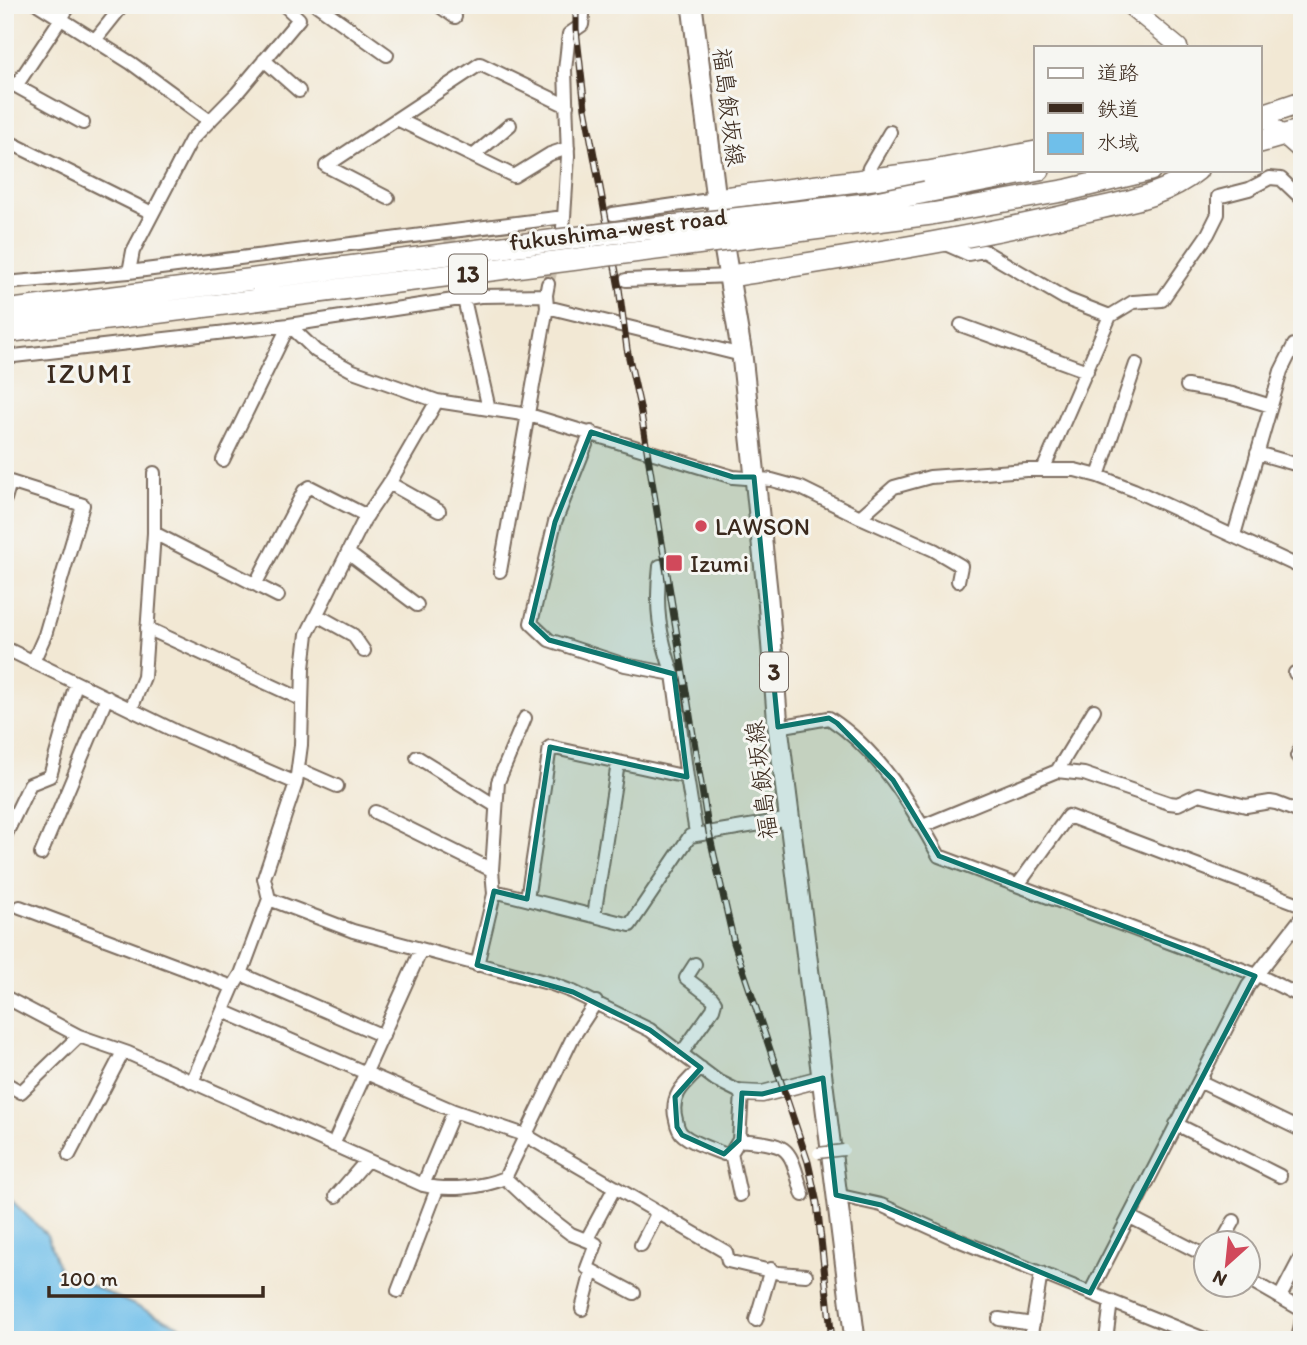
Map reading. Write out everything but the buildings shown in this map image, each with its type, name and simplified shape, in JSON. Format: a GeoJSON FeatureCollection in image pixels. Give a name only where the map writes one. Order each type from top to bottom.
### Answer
{"type":"FeatureCollection","features":[{"type":"Feature","properties":{"kind":"highway"},"geometry":{"type":"LineString","coordinates":[[1262,115],[1302,102]]}},
{"type":"Feature","properties":{"kind":"highway"},"geometry":{"type":"LineString","coordinates":[[1262,141],[1292,133]]}},
{"type":"Feature","properties":{"kind":"highway"},"geometry":{"type":"LineString","coordinates":[[716,199],[928,172],[1034,152]]}},
{"type":"Feature","properties":{"kind":"highway","name":"fukushima-west road"},"geometry":{"type":"LineString","coordinates":[[5,311],[628,231],[866,204],[1034,171]]}},
{"type":"Feature","properties":{"kind":"highway","name":"fukushima-west road"},"geometry":{"type":"LineString","coordinates":[[5,332],[931,214],[1069,190],[1142,172]]}},
{"type":"Feature","properties":{"kind":"highway"},"geometry":{"type":"LineString","coordinates":[[731,276],[940,242],[1041,221],[1162,192],[1194,172]]}},
{"type":"Feature","properties":{"kind":"main road","name":"福島飯坂線"},"geometry":{"type":"LineString","coordinates":[[692,5],[716,199],[731,276],[742,355],[768,599],[778,727],[855,1340]]}},
{"type":"Feature","properties":{"kind":"street"},"geometry":{"type":"LineString","coordinates":[[39,5],[131,62],[209,121]]}},
{"type":"Feature","properties":{"kind":"street"},"geometry":{"type":"LineString","coordinates":[[70,5],[11,83],[83,123]]}},
{"type":"Feature","properties":{"kind":"street"},"geometry":{"type":"LineString","coordinates":[[95,40],[123,5]]}},
{"type":"Feature","properties":{"kind":"street"},"geometry":{"type":"LineString","coordinates":[[284,5],[299,19]]}},
{"type":"Feature","properties":{"kind":"street"},"geometry":{"type":"LineString","coordinates":[[129,272],[133,251],[191,140],[311,5]]}},
{"type":"Feature","properties":{"kind":"street"},"geometry":{"type":"LineString","coordinates":[[317,5],[387,55]]}},
{"type":"Feature","properties":{"kind":"street"},"geometry":{"type":"LineString","coordinates":[[438,5],[455,17]]}},
{"type":"Feature","properties":{"kind":"street"},"geometry":{"type":"LineString","coordinates":[[5,283],[129,272],[563,222],[568,148],[565,70],[569,34],[582,25],[584,5]]}},
{"type":"Feature","properties":{"kind":"street"},"geometry":{"type":"LineString","coordinates":[[1135,7],[1178,46]]}},
{"type":"Feature","properties":{"kind":"street"},"geometry":{"type":"LineString","coordinates":[[264,60],[299,90]]}},
{"type":"Feature","properties":{"kind":"street"},"geometry":{"type":"LineString","coordinates":[[388,198],[326,166],[480,64],[568,106]]}},
{"type":"Feature","properties":{"kind":"street"},"geometry":{"type":"LineString","coordinates":[[1262,117],[1292,133],[1302,152]]}},
{"type":"Feature","properties":{"kind":"street"},"geometry":{"type":"LineString","coordinates":[[397,119],[514,176],[550,154],[568,148]]}},
{"type":"Feature","properties":{"kind":"street"},"geometry":{"type":"LineString","coordinates":[[473,156],[510,125]]}},
{"type":"Feature","properties":{"kind":"street"},"geometry":{"type":"LineString","coordinates":[[866,180],[869,168],[890,132]]}},
{"type":"Feature","properties":{"kind":"street"},"geometry":{"type":"LineString","coordinates":[[5,140],[152,213]]}},
{"type":"Feature","properties":{"kind":"street"},"geometry":{"type":"LineString","coordinates":[[1043,470],[1110,316],[1133,302],[1162,300],[1208,234],[1218,214],[1218,197],[1249,189],[1270,178],[1281,179],[1302,199]]}},
{"type":"Feature","properties":{"kind":"street"},"geometry":{"type":"LineString","coordinates":[[613,214],[716,199]]}},
{"type":"Feature","properties":{"kind":"street"},"geometry":{"type":"LineString","coordinates":[[940,242],[968,254],[984,251],[1066,299],[1110,316]]}},
{"type":"Feature","properties":{"kind":"street"},"geometry":{"type":"LineString","coordinates":[[626,280],[731,276]]}},
{"type":"Feature","properties":{"kind":"street"},"geometry":{"type":"LineString","coordinates":[[5,357],[289,326],[462,295],[547,295],[742,355]]}},
{"type":"Feature","properties":{"kind":"street"},"geometry":{"type":"LineString","coordinates":[[462,295],[489,409]]}},
{"type":"Feature","properties":{"kind":"street"},"geometry":{"type":"LineString","coordinates":[[500,570],[547,295]]}},
{"type":"Feature","properties":{"kind":"street"},"geometry":{"type":"LineString","coordinates":[[961,325],[1087,371]]}},
{"type":"Feature","properties":{"kind":"street"},"geometry":{"type":"LineString","coordinates":[[289,326],[316,351],[344,366],[437,401],[528,415],[733,477],[754,477],[801,488],[934,550],[961,566],[958,581]]}},
{"type":"Feature","properties":{"kind":"street"},"geometry":{"type":"LineString","coordinates":[[223,460],[289,326]]}},
{"type":"Feature","properties":{"kind":"street"},"geometry":{"type":"LineString","coordinates":[[1234,535],[1281,371],[1294,345],[1302,348]]}},
{"type":"Feature","properties":{"kind":"street"},"geometry":{"type":"LineString","coordinates":[[1098,476],[1136,364]]}},
{"type":"Feature","properties":{"kind":"street"},"geometry":{"type":"LineString","coordinates":[[1187,386],[1232,394],[1271,406]]}},
{"type":"Feature","properties":{"kind":"street"},"geometry":{"type":"LineString","coordinates":[[192,1082],[241,974],[269,899],[264,878],[296,783],[302,745],[303,651],[307,634],[367,516],[390,483],[437,401]]}},
{"type":"Feature","properties":{"kind":"street"},"geometry":{"type":"LineString","coordinates":[[591,432],[555,522],[531,624],[549,640],[625,665],[673,674]]}},
{"type":"Feature","properties":{"kind":"street"},"geometry":{"type":"LineString","coordinates":[[1257,453],[1302,466]]}},
{"type":"Feature","properties":{"kind":"street"},"geometry":{"type":"LineString","coordinates":[[860,517],[894,487],[930,477],[1075,470],[1098,476],[1234,535],[1302,568]]}},
{"type":"Feature","properties":{"kind":"street"},"geometry":{"type":"LineString","coordinates":[[131,709],[144,677],[154,533],[154,473]]}},
{"type":"Feature","properties":{"kind":"street"},"geometry":{"type":"LineString","coordinates":[[5,499],[10,482],[83,505],[45,635],[33,662]]}},
{"type":"Feature","properties":{"kind":"street"},"geometry":{"type":"LineString","coordinates":[[390,483],[439,511]]}},
{"type":"Feature","properties":{"kind":"street"},"geometry":{"type":"LineString","coordinates":[[256,583],[304,491],[310,487],[367,516]]}},
{"type":"Feature","properties":{"kind":"street"},"geometry":{"type":"LineString","coordinates":[[154,533],[278,596]]}},
{"type":"Feature","properties":{"kind":"street"},"geometry":{"type":"LineString","coordinates":[[348,553],[417,605]]}},
{"type":"Feature","properties":{"kind":"street"},"geometry":{"type":"LineString","coordinates":[[660,566],[657,619],[673,674],[696,834]]}},
{"type":"Feature","properties":{"kind":"street"},"geometry":{"type":"LineString","coordinates":[[317,615],[354,635],[364,651]]}},
{"type":"Feature","properties":{"kind":"street"},"geometry":{"type":"LineString","coordinates":[[147,628],[301,699]]}},
{"type":"Feature","properties":{"kind":"street"},"geometry":{"type":"LineString","coordinates":[[5,648],[131,709],[296,783]]}},
{"type":"Feature","properties":{"kind":"street"},"geometry":{"type":"LineString","coordinates":[[5,836],[30,784],[50,776],[76,682]]}},
{"type":"Feature","properties":{"kind":"street"},"geometry":{"type":"LineString","coordinates":[[41,854],[107,697]]}},
{"type":"Feature","properties":{"kind":"street"},"geometry":{"type":"LineString","coordinates":[[1057,771],[1094,710]]}},
{"type":"Feature","properties":{"kind":"street"},"geometry":{"type":"LineString","coordinates":[[477,965],[494,891],[492,870],[498,782],[526,718]]}},
{"type":"Feature","properties":{"kind":"street"},"geometry":{"type":"LineString","coordinates":[[778,727],[830,718],[854,737],[893,780],[939,856],[1255,976],[1302,997]]}},
{"type":"Feature","properties":{"kind":"street"},"geometry":{"type":"LineString","coordinates":[[527,899],[550,747],[687,777]]}},
{"type":"Feature","properties":{"kind":"street"},"geometry":{"type":"LineString","coordinates":[[417,757],[496,806]]}},
{"type":"Feature","properties":{"kind":"street"},"geometry":{"type":"LineString","coordinates":[[594,916],[618,764]]}},
{"type":"Feature","properties":{"kind":"street"},"geometry":{"type":"LineString","coordinates":[[298,769],[337,786]]}},
{"type":"Feature","properties":{"kind":"street"},"geometry":{"type":"LineString","coordinates":[[923,826],[1057,771],[1084,774],[1168,803],[1178,804],[1199,794],[1246,806],[1270,802],[1302,813]]}},
{"type":"Feature","properties":{"kind":"street"},"geometry":{"type":"LineString","coordinates":[[375,812],[492,870]]}},
{"type":"Feature","properties":{"kind":"street"},"geometry":{"type":"LineString","coordinates":[[1018,885],[1068,816],[1302,905]]}},
{"type":"Feature","properties":{"kind":"street"},"geometry":{"type":"LineString","coordinates":[[494,891],[630,925],[690,835],[790,819]]}},
{"type":"Feature","properties":{"kind":"street"},"geometry":{"type":"LineString","coordinates":[[269,899],[353,931],[552,984],[596,1002],[650,1030],[716,1080],[742,1093],[762,1094],[823,1078]]}},
{"type":"Feature","properties":{"kind":"street"},"geometry":{"type":"LineString","coordinates":[[20,907],[233,987]]}},
{"type":"Feature","properties":{"kind":"street"},"geometry":{"type":"LineString","coordinates":[[1090,1293],[1255,976],[1302,917]]}},
{"type":"Feature","properties":{"kind":"street"},"geometry":{"type":"LineString","coordinates":[[333,1145],[421,950]]}},
{"type":"Feature","properties":{"kind":"street"},"geometry":{"type":"LineString","coordinates":[[681,1054],[713,1009],[715,1002],[687,978],[695,964]]}},
{"type":"Feature","properties":{"kind":"street"},"geometry":{"type":"LineString","coordinates":[[241,974],[383,1036]]}},
{"type":"Feature","properties":{"kind":"street"},"geometry":{"type":"LineString","coordinates":[[5,997],[79,1036],[123,1052],[423,1185],[437,1189],[475,1186],[505,1178]]}},
{"type":"Feature","properties":{"kind":"street"},"geometry":{"type":"LineString","coordinates":[[505,1178],[573,1037],[596,1002]]}},
{"type":"Feature","properties":{"kind":"street"},"geometry":{"type":"LineString","coordinates":[[223,1011],[454,1111],[525,1135],[726,1252],[728,1261],[779,1273],[806,1275]]}},
{"type":"Feature","properties":{"kind":"street"},"geometry":{"type":"LineString","coordinates":[[5,1083],[21,1092],[79,1036]]}},
{"type":"Feature","properties":{"kind":"street"},"geometry":{"type":"LineString","coordinates":[[69,1155],[123,1052]]}},
{"type":"Feature","properties":{"kind":"street"},"geometry":{"type":"LineString","coordinates":[[701,1068],[675,1097],[673,1105],[677,1127],[682,1135],[724,1154],[731,1153]]}},
{"type":"Feature","properties":{"kind":"street"},"geometry":{"type":"LineString","coordinates":[[1199,1081],[1299,1129],[1302,1125]]}},
{"type":"Feature","properties":{"kind":"street"},"geometry":{"type":"LineString","coordinates":[[740,1195],[731,1153],[739,1140],[742,1093]]}},
{"type":"Feature","properties":{"kind":"street"},"geometry":{"type":"LineString","coordinates":[[423,1185],[454,1111]]}},
{"type":"Feature","properties":{"kind":"street"},"geometry":{"type":"LineString","coordinates":[[1176,1124],[1280,1175]]}},
{"type":"Feature","properties":{"kind":"street"},"geometry":{"type":"LineString","coordinates":[[739,1140],[763,1142],[786,1149],[803,1195]]}},
{"type":"Feature","properties":{"kind":"street"},"geometry":{"type":"LineString","coordinates":[[818,1153],[844,1150]]}},
{"type":"Feature","properties":{"kind":"street"},"geometry":{"type":"LineString","coordinates":[[337,1196],[367,1160]]}},
{"type":"Feature","properties":{"kind":"street"},"geometry":{"type":"LineString","coordinates":[[505,1178],[537,1208],[571,1234],[596,1244],[587,1268],[634,1293]]}},
{"type":"Feature","properties":{"kind":"street"},"geometry":{"type":"LineString","coordinates":[[587,1239],[615,1187]]}},
{"type":"Feature","properties":{"kind":"street"},"geometry":{"type":"LineString","coordinates":[[398,1291],[437,1189]]}},
{"type":"Feature","properties":{"kind":"street"},"geometry":{"type":"LineString","coordinates":[[836,1195],[881,1205],[1207,1340]]}},
{"type":"Feature","properties":{"kind":"street"},"geometry":{"type":"LineString","coordinates":[[641,1245],[658,1212]]}},
{"type":"Feature","properties":{"kind":"street"},"geometry":{"type":"LineString","coordinates":[[1130,1217],[1192,1249]]}},
{"type":"Feature","properties":{"kind":"street"},"geometry":{"type":"LineString","coordinates":[[1229,1230],[1234,1221]]}},
{"type":"Feature","properties":{"kind":"street"},"geometry":{"type":"LineString","coordinates":[[1280,1297],[1302,1255]]}},
{"type":"Feature","properties":{"kind":"street"},"geometry":{"type":"LineString","coordinates":[[756,1320],[771,1269]]}},
{"type":"Feature","properties":{"kind":"street"},"geometry":{"type":"LineString","coordinates":[[582,1309],[592,1271]]}},
{"type":"Feature","properties":{"kind":"street"},"geometry":{"type":"LineString","coordinates":[[1030,1340],[1041,1273]]}},
{"type":"Feature","properties":{"kind":"street"},"geometry":{"type":"LineString","coordinates":[[1262,1287],[1302,1310]]}},
{"type":"Feature","properties":{"kind":"street"},"geometry":{"type":"LineString","coordinates":[[1106,1340],[1111,1301]]}},
{"type":"Feature","properties":{"kind":"street"},"geometry":{"type":"LineString","coordinates":[[999,1319],[1033,1324]]}},
{"type":"Feature","properties":{"kind":"street"},"geometry":{"type":"LineString","coordinates":[[1298,1340],[1302,1319]]}},
{"type":"Feature","properties":{"kind":"highlighted area"},"geometry":{"type":"Polygon","coordinates":[[[591,432],[733,477],[754,477],[778,727],[829,718],[837,723],[893,780],[939,856],[1255,976],[1090,1293],[881,1205],[836,1195],[823,1078],[762,1094],[742,1093],[739,1140],[724,1154],[682,1135],[677,1127],[675,1097],[701,1068],[650,1030],[573,992],[477,965],[494,891],[527,899],[550,747],[687,777],[674,674],[549,640],[531,623],[555,522],[591,432]]]}},
{"type":"Feature","properties":{"kind":"water"},"geometry":{"type":"Polygon","coordinates":[[[5,1194],[47,1235],[60,1271],[210,1340],[5,1340],[5,1194]]]}},
{"type":"Feature","properties":{"kind":"tunnel"},"geometry":{"type":"LineString","coordinates":[[548,284],[561,234]]}},
{"type":"Feature","properties":{"kind":"tunnel"},"geometry":{"type":"LineString","coordinates":[[450,238],[460,292]]}},
{"type":"Feature","properties":{"kind":"railway"},"geometry":{"type":"LineString","coordinates":[[576,5],[585,108],[619,288],[627,349],[640,407],[709,833],[734,943],[808,1162],[817,1203],[832,1340]]}},
{"type":"Feature","properties":{"kind":"place","name":"LAWSON"},"geometry":{"type":"Point","coordinates":[701,526]}},
{"type":"Feature","properties":{"kind":"place","name":"Izumi"},"geometry":{"type":"Point","coordinates":[674,563]}},
{"type":"Feature","properties":{"kind":"district","name":"IZUMI"},"geometry":{"type":"Point","coordinates":[90,373]}}]}
